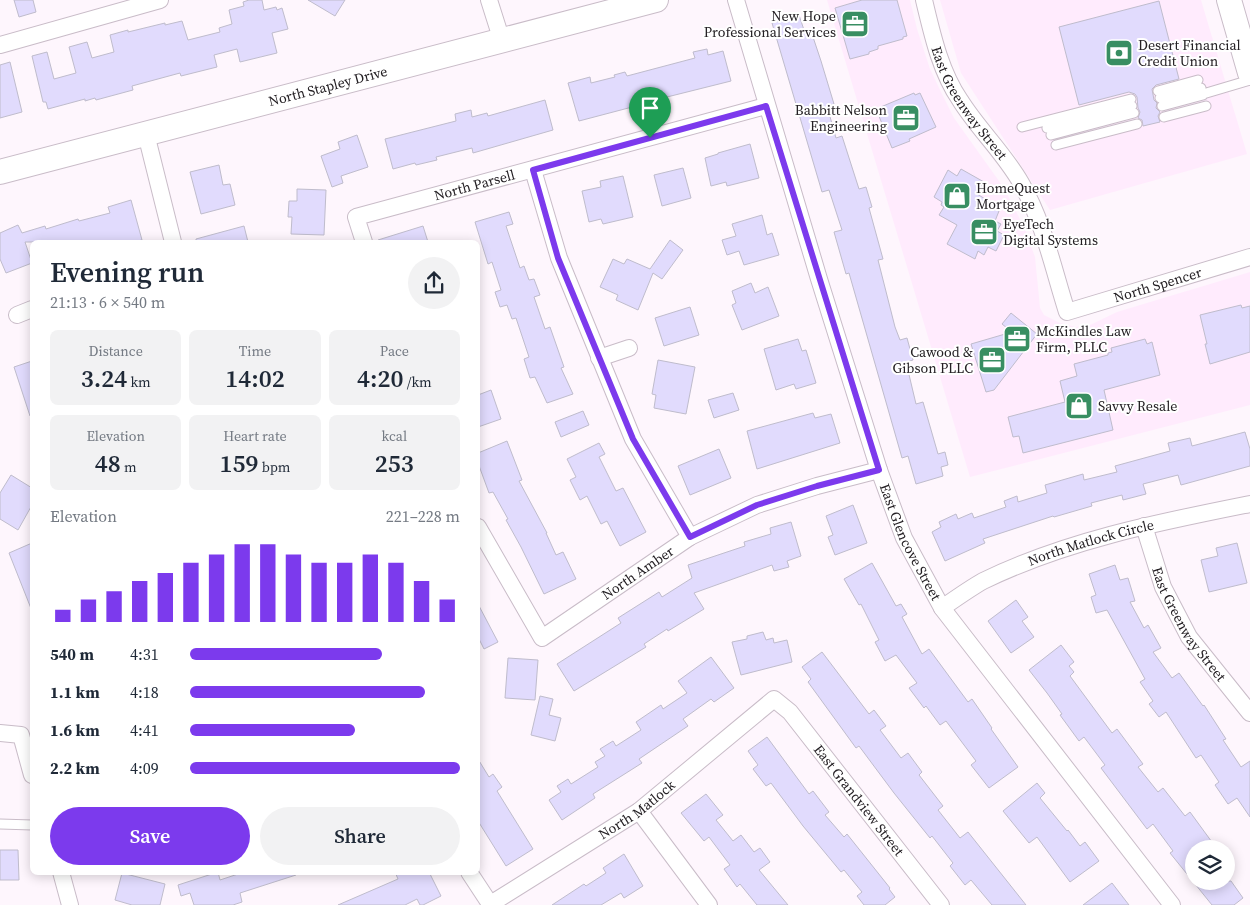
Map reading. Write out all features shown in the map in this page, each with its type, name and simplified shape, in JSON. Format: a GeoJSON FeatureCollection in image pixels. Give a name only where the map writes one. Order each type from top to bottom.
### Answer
{"type":"FeatureCollection","features":[{"type":"Feature","properties":{"kind":"main road","name":"North Stapley Drive"},"geometry":{"type":"LineString","coordinates":[[0,172],[656,0]]}},
{"type":"Feature","properties":{"kind":"main road"},"geometry":{"type":"LineString","coordinates":[[1228,0],[1250,73]]}},
{"type":"Feature","properties":{"kind":"street"},"geometry":{"type":"LineString","coordinates":[[0,45],[160,0]]}},
{"type":"Feature","properties":{"kind":"street"},"geometry":{"type":"LineString","coordinates":[[489,0],[502,41]]}},
{"type":"Feature","properties":{"kind":"street","name":"East Glencove Street"},"geometry":{"type":"LineString","coordinates":[[736,0],[766,106],[879,470],[904,538],[942,608],[1172,905]]}},
{"type":"Feature","properties":{"kind":"street","name":"East Greenway Street"},"geometry":{"type":"LineString","coordinates":[[924,0],[938,52],[958,98],[1020,182],[1034,209],[1043,230],[1067,312]]}},
{"type":"Feature","properties":{"kind":"street","name":"North Parsell"},"geometry":{"type":"LineString","coordinates":[[363,240],[356,217],[766,106]]}},
{"type":"Feature","properties":{"kind":"street"},"geometry":{"type":"LineString","coordinates":[[146,134],[172,240]]}},
{"type":"Feature","properties":{"kind":"street"},"geometry":{"type":"LineString","coordinates":[[533,170],[558,258],[633,439],[690,537]]}},
{"type":"Feature","properties":{"kind":"street","name":"North Spencer"},"geometry":{"type":"LineString","coordinates":[[1067,312],[1250,257]]}},
{"type":"Feature","properties":{"kind":"street"},"geometry":{"type":"LineString","coordinates":[[17,315],[30,310]]}},
{"type":"Feature","properties":{"kind":"street"},"geometry":{"type":"LineString","coordinates":[[599,358],[629,348]]}},
{"type":"Feature","properties":{"kind":"street","name":"North Amber"},"geometry":{"type":"LineString","coordinates":[[480,530],[542,638],[690,537],[757,505],[817,486],[879,470]]}},
{"type":"Feature","properties":{"kind":"street","name":"North Matlock Circle"},"geometry":{"type":"LineString","coordinates":[[942,608],[982,582],[1041,557],[1144,526],[1250,504]]}},
{"type":"Feature","properties":{"kind":"street","name":"East Greenway Street"},"geometry":{"type":"LineString","coordinates":[[1144,526],[1163,587],[1189,637],[1250,713]]}},
{"type":"Feature","properties":{"kind":"street","name":"North Matlock"},"geometry":{"type":"LineString","coordinates":[[489,905],[639,811],[774,700]]}},
{"type":"Feature","properties":{"kind":"street","name":"East Grandview Street"},"geometry":{"type":"LineString","coordinates":[[774,700],[790,712],[941,905]]}},
{"type":"Feature","properties":{"kind":"street"},"geometry":{"type":"LineString","coordinates":[[0,733],[21,735],[30,768]]}},
{"type":"Feature","properties":{"kind":"street"},"geometry":{"type":"LineString","coordinates":[[639,811],[709,905]]}},
{"type":"Feature","properties":{"kind":"street"},"geometry":{"type":"LineString","coordinates":[[62,875],[70,905]]}},
{"type":"Feature","properties":{"kind":"street"},"geometry":{"type":"LineString","coordinates":[[471,875],[489,905]]}},
{"type":"Feature","properties":{"kind":"lane"},"geometry":{"type":"LineString","coordinates":[[1201,89],[1160,99],[1250,80]]}},
{"type":"Feature","properties":{"kind":"lane"},"geometry":{"type":"LineString","coordinates":[[1022,127],[1132,106],[1049,132]]}},
{"type":"Feature","properties":{"kind":"lane"},"geometry":{"type":"LineString","coordinates":[[1164,117],[1206,106]]}},
{"type":"Feature","properties":{"kind":"lane"},"geometry":{"type":"LineString","coordinates":[[1056,145],[1137,124]]}},
{"type":"Feature","properties":{"kind":"lane"},"geometry":{"type":"LineString","coordinates":[[0,824],[30,824]]}},
{"type":"Feature","properties":{"kind":"shaded area"},"geometry":{"type":"Polygon","coordinates":[[[827,0],[910,0],[930,69],[954,118],[1004,188],[1024,227],[1035,257],[1040,308],[1044,315],[1060,323],[1075,327],[1088,326],[1117,312],[1250,272],[1250,405],[970,477],[827,0]]]}},
{"type":"Feature","properties":{"kind":"shaded area"},"geometry":{"type":"Polygon","coordinates":[[[940,0],[1201,0],[1247,154],[1050,210],[961,73],[940,0]]]}},
{"type":"Feature","properties":{"kind":"building"},"geometry":{"type":"Polygon","coordinates":[[[14,0],[33,0],[36,12],[19,17],[14,0]]]}},
{"type":"Feature","properties":{"kind":"building"},"geometry":{"type":"Polygon","coordinates":[[[262,0],[264,10],[276,7],[277,10],[282,8],[288,29],[272,33],[277,53],[240,62],[237,49],[214,55],[217,67],[181,76],[180,73],[132,86],[133,90],[96,100],[95,98],[85,101],[85,99],[48,109],[46,102],[43,102],[32,56],[47,52],[54,79],[76,73],[69,47],[87,42],[92,58],[114,52],[110,35],[182,21],[188,40],[220,32],[219,28],[232,24],[229,10],[244,6],[243,2],[262,0]]]}},
{"type":"Feature","properties":{"kind":"building"},"geometry":{"type":"Polygon","coordinates":[[[308,0],[345,0],[335,16],[308,0]]]}},
{"type":"Feature","properties":{"kind":"building","name":"New Hope Professional Services"},"geometry":{"type":"Polygon","coordinates":[[[862,0],[897,0],[907,36],[903,37],[903,39],[878,46],[878,49],[869,52],[869,54],[850,59],[835,8],[862,0]]]}},
{"type":"Feature","properties":{"kind":"building","name":"Desert Financial Credit Union"},"geometry":{"type":"Polygon","coordinates":[[[1159,1],[1179,79],[1156,85],[1152,89],[1154,100],[1157,103],[1156,108],[1160,112],[1158,116],[1160,122],[1143,126],[1142,120],[1138,118],[1140,112],[1137,97],[1129,92],[1079,105],[1059,27],[1159,1]]]}},
{"type":"Feature","properties":{"kind":"building"},"geometry":{"type":"Polygon","coordinates":[[[799,15],[805,33],[811,31],[834,104],[827,106],[836,138],[842,136],[859,189],[866,187],[872,207],[869,208],[883,259],[878,260],[895,327],[900,340],[907,338],[913,360],[906,362],[916,404],[923,402],[938,454],[945,452],[948,465],[941,467],[943,476],[916,484],[908,456],[902,458],[849,273],[846,274],[834,232],[842,230],[829,190],[822,192],[772,23],[799,15]]]}},
{"type":"Feature","properties":{"kind":"building"},"geometry":{"type":"Polygon","coordinates":[[[707,49],[708,55],[723,51],[731,81],[667,97],[669,102],[637,111],[636,106],[579,121],[568,83],[590,77],[591,83],[615,77],[614,75],[625,72],[627,76],[695,58],[693,52],[707,49]]]}},
{"type":"Feature","properties":{"kind":"building"},"geometry":{"type":"Polygon","coordinates":[[[10,62],[22,112],[0,118],[0,65],[10,62]]]}},
{"type":"Feature","properties":{"kind":"building","name":"Babbitt Nelson Engineering"},"geometry":{"type":"Polygon","coordinates":[[[914,93],[915,95],[920,93],[936,127],[892,148],[876,109],[914,93]]]}},
{"type":"Feature","properties":{"kind":"building"},"geometry":{"type":"Polygon","coordinates":[[[545,100],[553,130],[473,153],[472,148],[436,157],[437,160],[393,169],[385,139],[456,121],[455,114],[471,110],[472,117],[487,113],[488,116],[545,100]]]}},
{"type":"Feature","properties":{"kind":"building"},"geometry":{"type":"Polygon","coordinates":[[[357,135],[368,167],[341,176],[343,183],[332,187],[321,156],[340,149],[338,142],[357,135]]]}},
{"type":"Feature","properties":{"kind":"building"},"geometry":{"type":"Polygon","coordinates":[[[750,144],[759,178],[727,186],[726,182],[711,186],[705,158],[750,144]]]}},
{"type":"Feature","properties":{"kind":"building"},"geometry":{"type":"Polygon","coordinates":[[[219,165],[223,185],[230,184],[235,205],[201,214],[190,172],[219,165]]]}},
{"type":"Feature","properties":{"kind":"building"},"geometry":{"type":"Polygon","coordinates":[[[683,168],[691,198],[662,206],[654,175],[683,168]]]}},
{"type":"Feature","properties":{"kind":"building"},"geometry":{"type":"Polygon","coordinates":[[[961,169],[984,182],[977,194],[987,200],[985,204],[999,211],[995,221],[1001,224],[997,231],[1004,235],[996,251],[988,247],[984,255],[978,251],[975,259],[947,244],[957,225],[939,215],[944,207],[941,205],[942,202],[934,197],[948,170],[957,176],[961,169]]]}},
{"type":"Feature","properties":{"kind":"building"},"geometry":{"type":"Polygon","coordinates":[[[623,176],[633,217],[603,224],[601,219],[589,222],[582,191],[601,187],[600,181],[623,176]]]}},
{"type":"Feature","properties":{"kind":"building"},"geometry":{"type":"Polygon","coordinates":[[[297,189],[326,190],[324,235],[291,234],[292,217],[288,217],[289,201],[297,201],[297,189]]]}},
{"type":"Feature","properties":{"kind":"building"},"geometry":{"type":"Polygon","coordinates":[[[131,200],[142,240],[30,240],[30,242],[25,242],[30,257],[30,264],[6,273],[0,259],[0,233],[18,225],[22,233],[45,226],[46,229],[78,219],[79,221],[110,213],[108,207],[131,200]]]}},
{"type":"Feature","properties":{"kind":"building"},"geometry":{"type":"Polygon","coordinates":[[[509,212],[513,224],[506,226],[520,268],[524,266],[529,280],[534,279],[540,295],[534,297],[545,329],[550,327],[564,367],[561,368],[573,394],[547,403],[535,377],[530,378],[524,359],[529,357],[516,318],[512,319],[507,305],[500,307],[495,292],[501,290],[492,262],[488,264],[475,222],[509,212]]]}},
{"type":"Feature","properties":{"kind":"building"},"geometry":{"type":"Polygon","coordinates":[[[762,215],[767,235],[772,233],[779,255],[744,265],[739,251],[727,255],[722,240],[736,236],[732,224],[762,215]]]}},
{"type":"Feature","properties":{"kind":"building"},"geometry":{"type":"Polygon","coordinates":[[[244,226],[248,240],[196,240],[244,226]]]}},
{"type":"Feature","properties":{"kind":"building"},"geometry":{"type":"Polygon","coordinates":[[[423,226],[427,240],[378,240],[423,226]]]}},
{"type":"Feature","properties":{"kind":"building"},"geometry":{"type":"Polygon","coordinates":[[[670,240],[683,250],[662,279],[653,273],[638,310],[616,300],[618,295],[600,287],[613,259],[624,264],[627,259],[650,269],[670,240]]]}},
{"type":"Feature","properties":{"kind":"building"},"geometry":{"type":"Polygon","coordinates":[[[751,283],[755,293],[768,287],[779,316],[742,330],[732,305],[736,303],[732,291],[751,283]]]}},
{"type":"Feature","properties":{"kind":"building"},"geometry":{"type":"Polygon","coordinates":[[[1241,305],[1242,308],[1250,306],[1250,352],[1210,364],[1200,315],[1241,305]]]}},
{"type":"Feature","properties":{"kind":"building"},"geometry":{"type":"Polygon","coordinates":[[[690,307],[699,335],[664,346],[655,318],[690,307]]]}},
{"type":"Feature","properties":{"kind":"building"},"geometry":{"type":"Polygon","coordinates":[[[1011,313],[1037,334],[994,390],[986,392],[971,344],[1012,332],[1002,324],[1011,313]]]}},
{"type":"Feature","properties":{"kind":"building"},"geometry":{"type":"Polygon","coordinates":[[[798,339],[802,351],[806,350],[816,383],[796,389],[794,384],[776,390],[764,349],[798,339]]]}},
{"type":"Feature","properties":{"kind":"building","name":"Savvy Resale"},"geometry":{"type":"Polygon","coordinates":[[[1145,339],[1147,344],[1152,342],[1160,375],[1104,390],[1113,430],[1023,453],[1019,436],[1013,437],[1008,417],[1065,402],[1060,381],[1077,376],[1074,364],[1108,355],[1108,353],[1112,352],[1111,348],[1145,339]]]}},
{"type":"Feature","properties":{"kind":"building"},"geometry":{"type":"Polygon","coordinates":[[[658,360],[695,367],[686,414],[654,408],[656,395],[652,394],[658,360]]]}},
{"type":"Feature","properties":{"kind":"building"},"geometry":{"type":"Polygon","coordinates":[[[30,362],[30,416],[14,367],[30,362]]]}},
{"type":"Feature","properties":{"kind":"building"},"geometry":{"type":"Polygon","coordinates":[[[491,390],[501,419],[480,426],[480,394],[491,390]]]}},
{"type":"Feature","properties":{"kind":"building"},"geometry":{"type":"Polygon","coordinates":[[[733,393],[739,410],[714,418],[708,400],[733,393]]]}},
{"type":"Feature","properties":{"kind":"building"},"geometry":{"type":"Polygon","coordinates":[[[583,411],[589,425],[561,437],[555,422],[583,411]]]}},
{"type":"Feature","properties":{"kind":"building"},"geometry":{"type":"Polygon","coordinates":[[[813,413],[815,418],[831,414],[840,443],[757,469],[747,431],[813,413]]]}},
{"type":"Feature","properties":{"kind":"building"},"geometry":{"type":"Polygon","coordinates":[[[1245,432],[1250,449],[1250,466],[1181,485],[1178,475],[1143,484],[1146,494],[1123,500],[1122,495],[1091,503],[1092,506],[1053,516],[983,539],[985,543],[945,561],[932,532],[941,527],[939,522],[956,514],[958,519],[972,513],[974,518],[1006,507],[1004,501],[1017,496],[1018,502],[1047,493],[1045,485],[1083,474],[1084,480],[1117,472],[1115,466],[1170,451],[1168,443],[1190,438],[1192,446],[1245,432]]]}},
{"type":"Feature","properties":{"kind":"building"},"geometry":{"type":"Polygon","coordinates":[[[507,441],[522,480],[519,481],[547,533],[556,555],[563,552],[576,579],[544,594],[506,520],[508,519],[493,492],[489,493],[480,468],[480,452],[507,441]]]}},
{"type":"Feature","properties":{"kind":"building"},"geometry":{"type":"Polygon","coordinates":[[[599,443],[605,454],[599,457],[616,491],[623,488],[646,532],[620,546],[607,521],[601,524],[587,496],[580,500],[570,480],[576,477],[567,459],[599,443]]]}},
{"type":"Feature","properties":{"kind":"building"},"geometry":{"type":"Polygon","coordinates":[[[719,449],[731,478],[690,495],[678,466],[719,449]]]}},
{"type":"Feature","properties":{"kind":"building"},"geometry":{"type":"Polygon","coordinates":[[[11,475],[30,487],[30,509],[18,530],[0,519],[0,493],[11,475]]]}},
{"type":"Feature","properties":{"kind":"building"},"geometry":{"type":"Polygon","coordinates":[[[853,505],[867,543],[835,555],[828,537],[833,535],[826,516],[853,505]]]}},
{"type":"Feature","properties":{"kind":"building"},"geometry":{"type":"Polygon","coordinates":[[[791,522],[801,556],[787,561],[789,567],[774,571],[772,565],[694,593],[704,609],[668,631],[667,629],[644,644],[646,647],[574,691],[557,664],[621,623],[618,618],[659,592],[662,597],[692,578],[688,565],[745,546],[744,542],[771,534],[770,528],[791,522]]]}},
{"type":"Feature","properties":{"kind":"building"},"geometry":{"type":"Polygon","coordinates":[[[1237,543],[1247,583],[1209,592],[1201,560],[1218,556],[1216,548],[1237,543]]]}},
{"type":"Feature","properties":{"kind":"building"},"geometry":{"type":"Polygon","coordinates":[[[30,544],[30,606],[9,553],[30,544]]]}},
{"type":"Feature","properties":{"kind":"building"},"geometry":{"type":"Polygon","coordinates":[[[872,563],[896,606],[901,604],[907,614],[902,617],[922,654],[929,649],[968,702],[972,699],[1018,767],[989,788],[971,765],[976,761],[946,721],[940,725],[909,688],[917,683],[896,655],[885,661],[875,642],[879,640],[861,604],[859,605],[844,579],[872,563]]]}},
{"type":"Feature","properties":{"kind":"building"},"geometry":{"type":"Polygon","coordinates":[[[1115,565],[1120,580],[1128,578],[1135,601],[1130,602],[1144,628],[1148,625],[1161,648],[1153,652],[1172,678],[1179,673],[1204,705],[1226,739],[1223,740],[1241,767],[1250,761],[1250,817],[1237,798],[1228,804],[1215,785],[1219,782],[1201,755],[1196,758],[1166,712],[1159,717],[1149,704],[1153,701],[1140,682],[1145,679],[1107,610],[1096,613],[1091,597],[1096,595],[1089,574],[1115,565]]]}},
{"type":"Feature","properties":{"kind":"building"},"geometry":{"type":"Polygon","coordinates":[[[1016,600],[1028,617],[1022,621],[1034,637],[1011,653],[988,621],[1016,600]]]}},
{"type":"Feature","properties":{"kind":"building"},"geometry":{"type":"Polygon","coordinates":[[[480,608],[498,642],[484,649],[480,641],[480,608]]]}},
{"type":"Feature","properties":{"kind":"building"},"geometry":{"type":"Polygon","coordinates":[[[763,632],[766,640],[773,638],[774,643],[787,640],[792,662],[741,675],[732,642],[747,639],[747,636],[763,632]]]}},
{"type":"Feature","properties":{"kind":"building"},"geometry":{"type":"Polygon","coordinates":[[[1061,645],[1074,662],[1069,666],[1074,672],[1070,676],[1112,733],[1117,729],[1143,764],[1138,767],[1158,792],[1163,788],[1185,816],[1190,812],[1210,840],[1185,840],[1185,872],[1170,853],[1173,851],[1153,824],[1147,829],[1101,768],[1105,765],[1084,737],[1079,741],[1060,715],[1062,714],[1029,670],[1061,645]]]}},
{"type":"Feature","properties":{"kind":"building"},"geometry":{"type":"Polygon","coordinates":[[[822,652],[869,714],[874,710],[886,726],[880,730],[901,758],[908,753],[922,772],[919,775],[943,806],[938,810],[960,838],[968,832],[1026,905],[992,905],[971,880],[965,885],[950,866],[953,863],[932,836],[930,838],[859,746],[856,748],[808,682],[811,679],[802,667],[822,652]]]}},
{"type":"Feature","properties":{"kind":"building"},"geometry":{"type":"Polygon","coordinates":[[[711,657],[734,688],[714,702],[711,699],[683,719],[688,726],[639,759],[642,763],[593,794],[595,798],[562,820],[549,800],[561,792],[557,786],[568,779],[571,784],[598,767],[595,762],[605,756],[600,749],[613,741],[616,746],[641,730],[636,722],[661,705],[663,709],[687,693],[678,681],[711,657]]]}},
{"type":"Feature","properties":{"kind":"building"},"geometry":{"type":"Polygon","coordinates":[[[508,658],[538,660],[535,700],[505,698],[508,658]]]}},
{"type":"Feature","properties":{"kind":"building"},"geometry":{"type":"Polygon","coordinates":[[[540,696],[553,699],[549,715],[561,718],[555,741],[531,735],[540,696]]]}},
{"type":"Feature","properties":{"kind":"building"},"geometry":{"type":"Polygon","coordinates":[[[767,737],[809,794],[813,791],[829,812],[825,815],[844,837],[847,834],[890,888],[895,897],[885,905],[864,905],[857,896],[862,892],[844,870],[841,872],[771,783],[766,786],[753,769],[758,765],[748,751],[767,737]]]}},
{"type":"Feature","properties":{"kind":"building"},"geometry":{"type":"Polygon","coordinates":[[[480,762],[489,777],[493,774],[502,787],[497,791],[533,849],[506,866],[480,824],[480,762]]]}},
{"type":"Feature","properties":{"kind":"building"},"geometry":{"type":"Polygon","coordinates":[[[1037,783],[1045,793],[1040,798],[1080,846],[1085,842],[1099,861],[1070,882],[1037,837],[1029,843],[1003,811],[1037,783]]]}},
{"type":"Feature","properties":{"kind":"building"},"geometry":{"type":"Polygon","coordinates":[[[706,794],[723,815],[716,820],[733,841],[741,835],[754,852],[760,848],[770,862],[759,870],[788,905],[757,905],[740,884],[737,887],[724,869],[730,865],[709,837],[704,841],[681,813],[706,794]]]}},
{"type":"Feature","properties":{"kind":"building"},"geometry":{"type":"Polygon","coordinates":[[[0,850],[18,850],[19,880],[0,880],[0,850]]]}},
{"type":"Feature","properties":{"kind":"building"},"geometry":{"type":"Polygon","coordinates":[[[624,854],[643,886],[624,898],[621,893],[601,905],[552,905],[584,884],[586,886],[606,873],[603,868],[624,854]]]}},
{"type":"Feature","properties":{"kind":"building"},"geometry":{"type":"Polygon","coordinates":[[[121,875],[130,875],[165,884],[160,905],[132,905],[115,900],[121,875]]]}},
{"type":"Feature","properties":{"kind":"building"},"geometry":{"type":"Polygon","coordinates":[[[209,875],[219,875],[220,880],[235,875],[296,875],[240,893],[242,902],[233,905],[194,905],[190,893],[181,896],[178,885],[209,875]]]}},
{"type":"Feature","properties":{"kind":"building"},"geometry":{"type":"Polygon","coordinates":[[[396,875],[430,875],[441,896],[423,905],[420,905],[417,899],[405,905],[338,905],[398,879],[396,875]]]}},
{"type":"Feature","properties":{"kind":"building"},"geometry":{"type":"Polygon","coordinates":[[[1112,883],[1129,905],[1083,905],[1112,883]]]}},
{"type":"Feature","properties":{"kind":"building"},"geometry":{"type":"Polygon","coordinates":[[[1235,887],[1243,898],[1234,905],[1212,905],[1200,890],[1235,890],[1235,887]]]}},
{"type":"Feature","properties":{"kind":"place","name":"New Hope Professional Services"},"geometry":{"type":"Point","coordinates":[855,24]}},
{"type":"Feature","properties":{"kind":"place","name":"Desert Financial Credit Union"},"geometry":{"type":"Point","coordinates":[1119,53]}},
{"type":"Feature","properties":{"kind":"place","name":"Babbitt Nelson Engineering"},"geometry":{"type":"Point","coordinates":[906,118]}},
{"type":"Feature","properties":{"kind":"place","name":"HomeQuest Mortgage"},"geometry":{"type":"Point","coordinates":[957,196]}},
{"type":"Feature","properties":{"kind":"place","name":"EyeTech Digital Systems"},"geometry":{"type":"Point","coordinates":[984,232]}},
{"type":"Feature","properties":{"kind":"place","name":"McKindles Law Firm, PLLC"},"geometry":{"type":"Point","coordinates":[1017,339]}},
{"type":"Feature","properties":{"kind":"place","name":"Cawood & Gibson PLLC"},"geometry":{"type":"Point","coordinates":[992,360]}},
{"type":"Feature","properties":{"kind":"place","name":"Savvy Resale"},"geometry":{"type":"Point","coordinates":[1079,406]}},
{"type":"Feature","properties":{"kind":"route"},"geometry":{"type":"LineString","coordinates":[[766,106],[879,470],[817,486],[757,505],[690,537],[633,439],[558,258],[533,170],[650,138],[766,106]]}}]}
